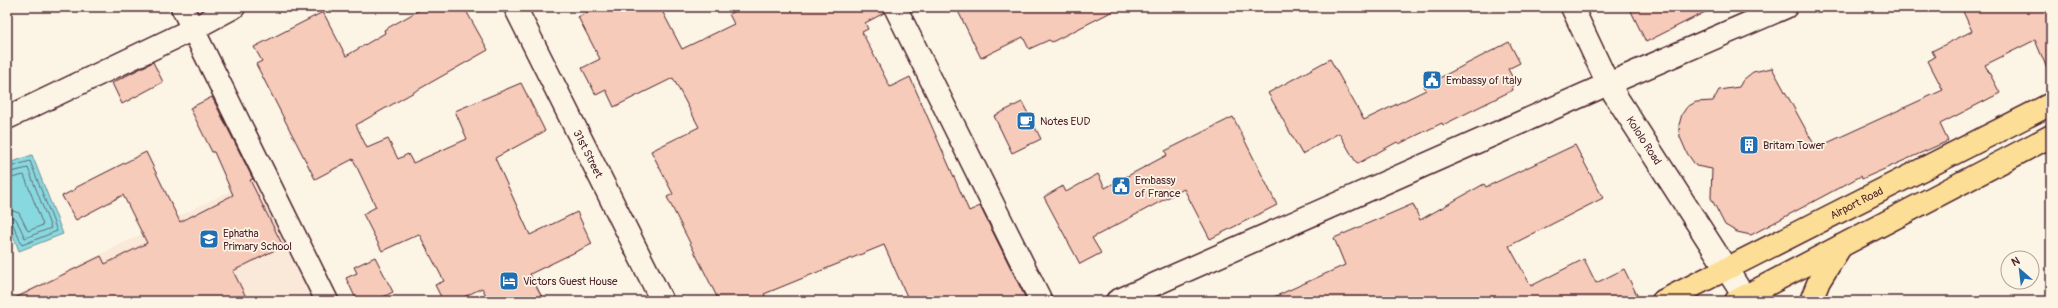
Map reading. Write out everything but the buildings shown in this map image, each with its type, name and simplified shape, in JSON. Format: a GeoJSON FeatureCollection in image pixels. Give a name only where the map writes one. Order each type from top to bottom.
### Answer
{"type":"FeatureCollection","features":[{"type":"Feature","properties":{"kind":"main road","name":"Airport Road"},"geometry":{"type":"LineString","coordinates":[[1663,301],[2051,104]]}},
{"type":"Feature","properties":{"kind":"main road"},"geometry":{"type":"LineString","coordinates":[[1742,300],[1840,246],[2051,136]]}},
{"type":"Feature","properties":{"kind":"main road"},"geometry":{"type":"LineString","coordinates":[[1811,301],[1819,281],[1840,246]]}},
{"type":"Feature","properties":{"kind":"street"},"geometry":{"type":"LineString","coordinates":[[182,7],[327,301]]}},
{"type":"Feature","properties":{"kind":"street"},"geometry":{"type":"LineString","coordinates":[[7,118],[193,29],[234,7]]}},
{"type":"Feature","properties":{"kind":"street","name":"31st Street"},"geometry":{"type":"LineString","coordinates":[[516,7],[662,301]]}},
{"type":"Feature","properties":{"kind":"street"},"geometry":{"type":"LineString","coordinates":[[895,7],[1041,301]]}},
{"type":"Feature","properties":{"kind":"street","name":"Kololo Road"},"geometry":{"type":"LineString","coordinates":[[1572,7],[1608,84],[1726,269],[1742,300]]}},
{"type":"Feature","properties":{"kind":"street"},"geometry":{"type":"LineString","coordinates":[[1117,301],[1786,7]]}},
{"type":"Feature","properties":{"kind":"shaded area","name":"Ephatha Primary School"},"geometry":{"type":"Polygon","coordinates":[[[257,178],[315,301],[7,301],[7,300],[257,178]]]}},
{"type":"Feature","properties":{"kind":"water"},"geometry":{"type":"Polygon","coordinates":[[[32,155],[63,234],[19,251],[7,219],[7,164],[32,155]]]}},
{"type":"Feature","properties":{"kind":"place","name":"Embassy of Italy"},"geometry":{"type":"Point","coordinates":[1432,80]}},
{"type":"Feature","properties":{"kind":"place","name":"Notes EUD"},"geometry":{"type":"Point","coordinates":[1026,121]}},
{"type":"Feature","properties":{"kind":"place","name":"Britam Tower"},"geometry":{"type":"Point","coordinates":[1749,145]}},
{"type":"Feature","properties":{"kind":"place","name":"Embassy of France"},"geometry":{"type":"Point","coordinates":[1121,186]}},
{"type":"Feature","properties":{"kind":"place","name":"Ephatha Primary School"},"geometry":{"type":"Point","coordinates":[209,239]}},
{"type":"Feature","properties":{"kind":"place","name":"Victors Guest House"},"geometry":{"type":"Point","coordinates":[509,281]}}]}
